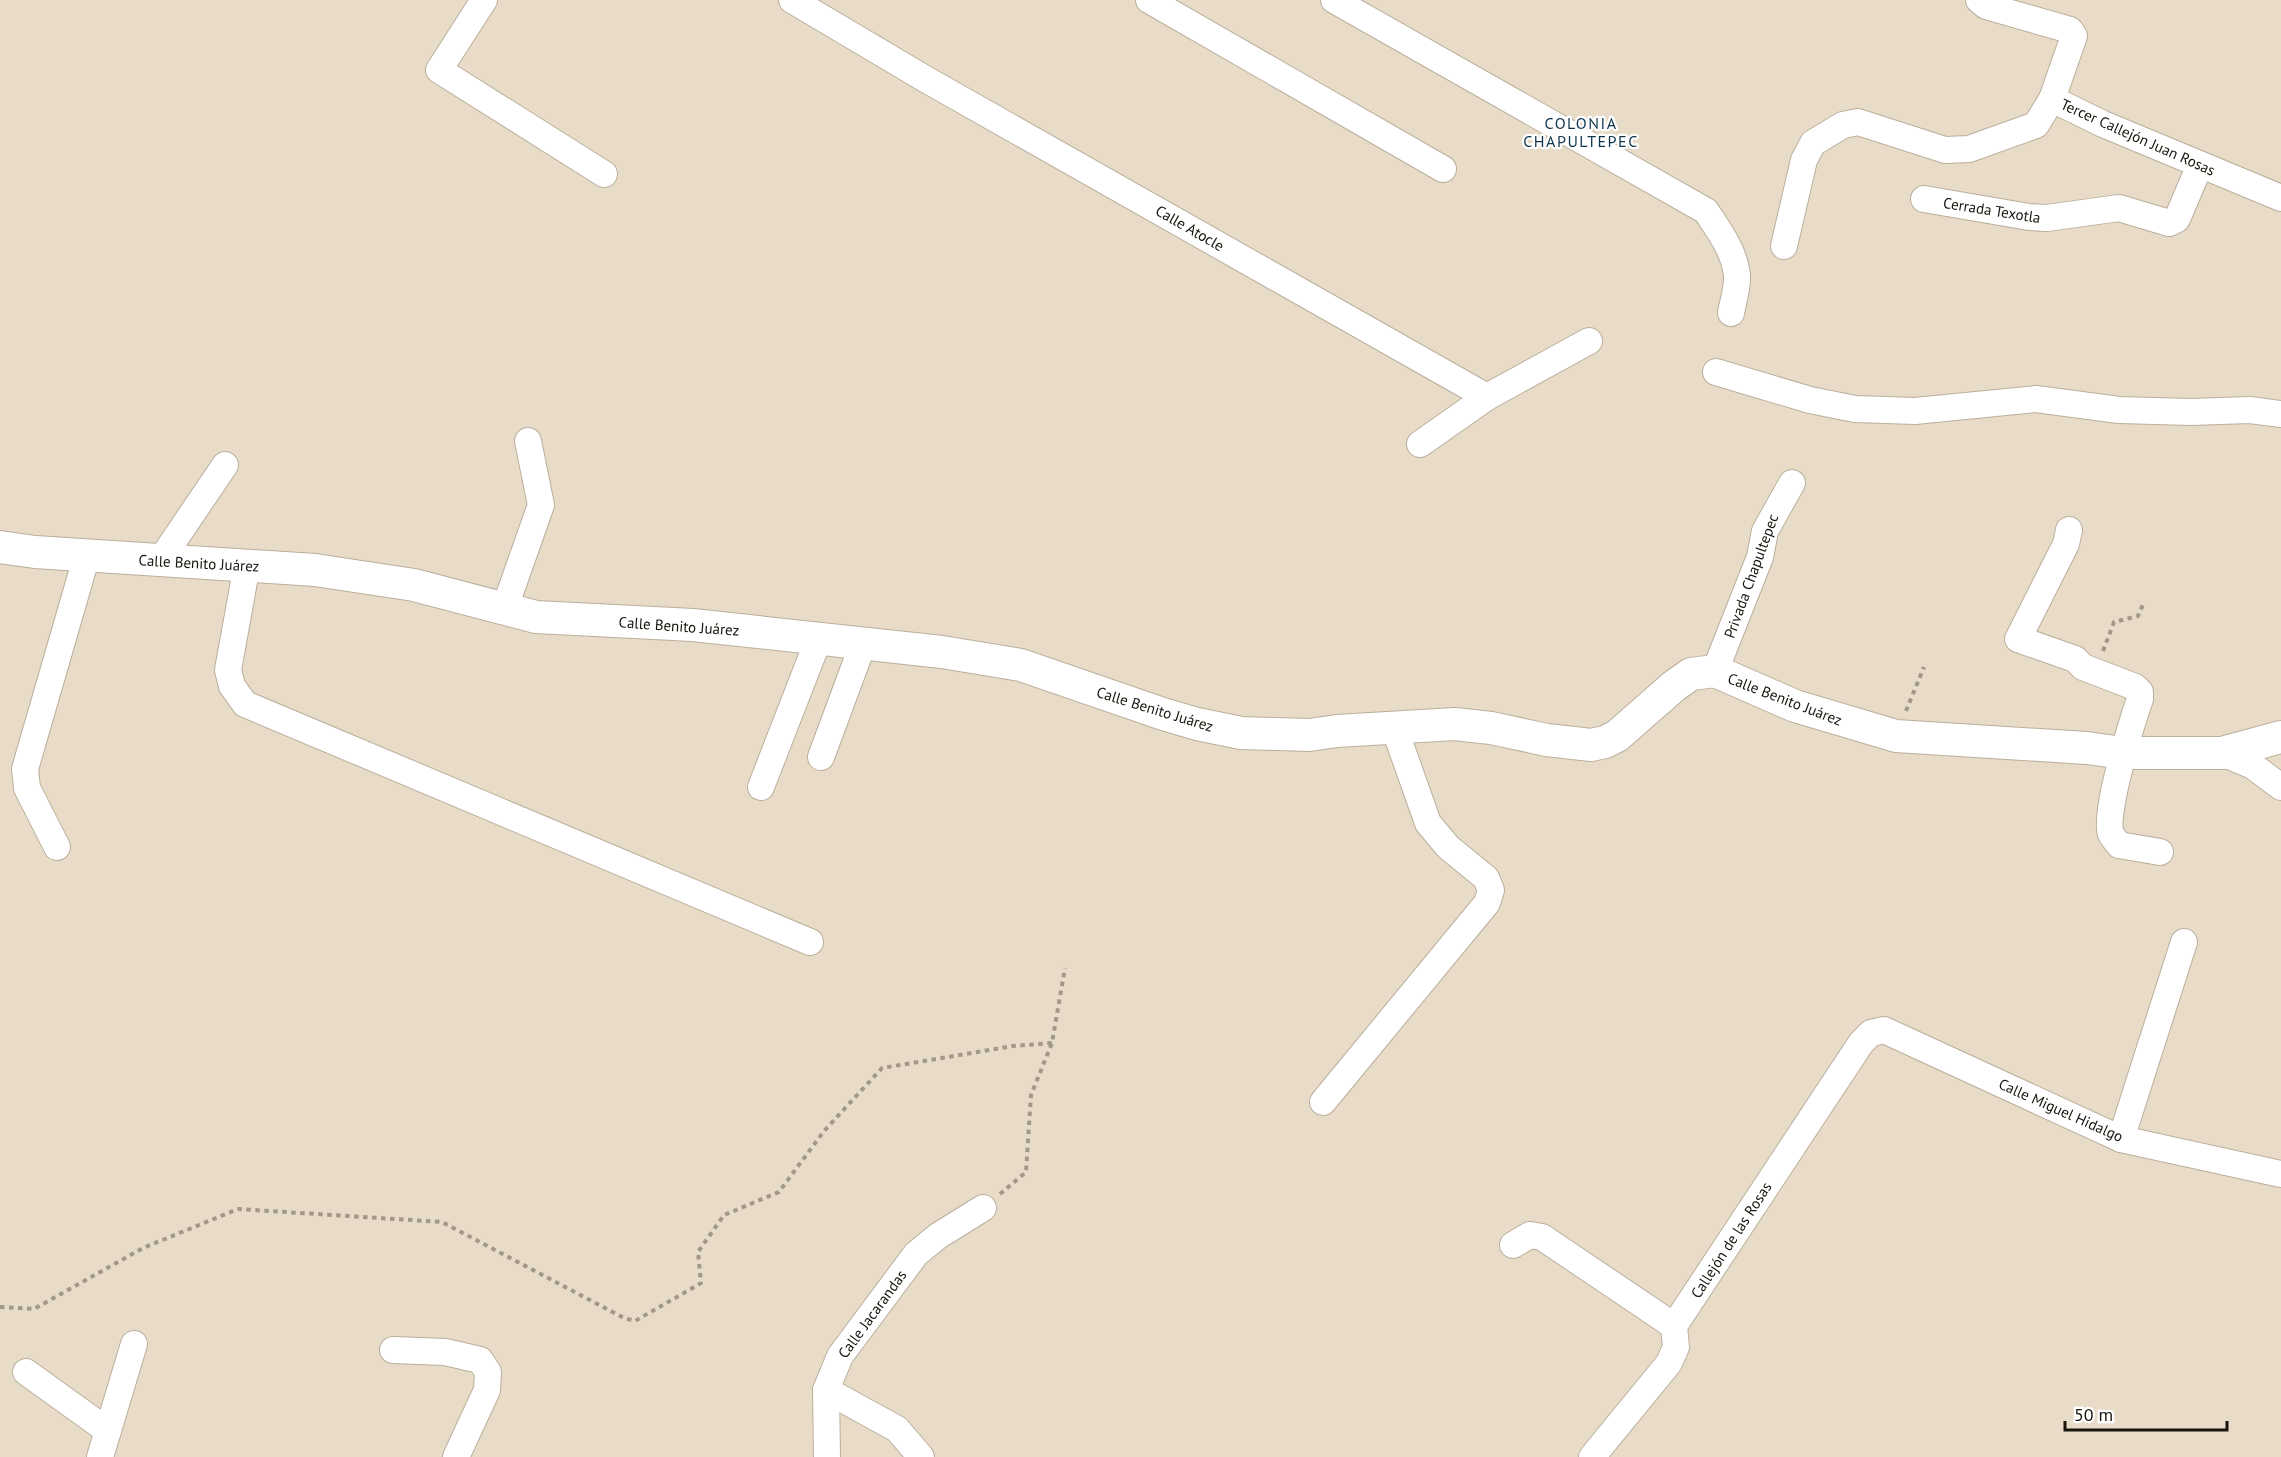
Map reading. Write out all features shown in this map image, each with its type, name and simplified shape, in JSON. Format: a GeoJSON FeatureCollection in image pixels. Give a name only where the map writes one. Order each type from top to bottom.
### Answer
{"type":"FeatureCollection","features":[{"type":"Feature","properties":{"kind":"street"},"geometry":{"type":"LineString","coordinates":[[484,0],[439,70],[604,174]]}},
{"type":"Feature","properties":{"kind":"street","name":"Calle Atocle"},"geometry":{"type":"LineString","coordinates":[[792,0],[938,86],[1487,397]]}},
{"type":"Feature","properties":{"kind":"street"},"geometry":{"type":"LineString","coordinates":[[1149,0],[1443,169]]}},
{"type":"Feature","properties":{"kind":"street"},"geometry":{"type":"LineString","coordinates":[[1334,0],[1706,211],[1733,256],[1737,277],[1731,313]]}},
{"type":"Feature","properties":{"kind":"street","name":"Tercer Callejón Juan Rosas"},"geometry":{"type":"LineString","coordinates":[[1979,0],[1986,6],[2070,30],[2074,36],[2052,99],[2103,124],[2281,198]]}},
{"type":"Feature","properties":{"kind":"street"},"geometry":{"type":"LineString","coordinates":[[1784,246],[1804,160],[1813,143],[1843,125],[1858,122],[1945,150],[1969,150],[2036,125],[2052,99]]}},
{"type":"Feature","properties":{"kind":"street","name":"Cerrada Texotla"},"geometry":{"type":"LineString","coordinates":[[1924,199],[2047,218],[2119,208],[2169,223],[2177,219],[2200,165]]}},
{"type":"Feature","properties":{"kind":"street"},"geometry":{"type":"LineString","coordinates":[[1420,444],[1487,397],[1589,341]]}},
{"type":"Feature","properties":{"kind":"street"},"geometry":{"type":"LineString","coordinates":[[1716,372],[1810,400],[1855,409],[1915,411],[2036,399],[2119,410],[2191,412],[2250,410],[2281,414]]}},
{"type":"Feature","properties":{"kind":"street"},"geometry":{"type":"LineString","coordinates":[[504,610],[541,505],[528,441]]}},
{"type":"Feature","properties":{"kind":"street"},"geometry":{"type":"LineString","coordinates":[[160,561],[225,465]]}},
{"type":"Feature","properties":{"kind":"street","name":"Privada Chapultepec"},"geometry":{"type":"LineString","coordinates":[[1715,671],[1760,557],[1765,531],[1792,483]]}},
{"type":"Feature","properties":{"kind":"street"},"geometry":{"type":"LineString","coordinates":[[2069,530],[2066,544],[2018,639],[2075,659],[2083,667],[2135,687],[2140,692],[2140,699],[2123,753],[2110,817],[2110,833],[2119,845],[2160,852]]}},
{"type":"Feature","properties":{"kind":"street","name":"Calle Benito Juárez"},"geometry":{"type":"LineString","coordinates":[[0,548],[160,561],[315,570],[414,585],[536,617],[693,625],[942,652],[1021,665],[1163,714],[1241,733],[1309,735],[1337,731],[1473,726],[1547,740],[1591,745],[1617,736],[1691,674],[1715,671],[1795,706],[1896,736],[2087,748],[2123,753],[2222,753],[2281,737]]}},
{"type":"Feature","properties":{"kind":"street"},"geometry":{"type":"LineString","coordinates":[[57,847],[27,788],[26,769],[87,555]]}},
{"type":"Feature","properties":{"kind":"street"},"geometry":{"type":"LineString","coordinates":[[247,565],[228,670],[232,686],[245,704],[810,942]]}},
{"type":"Feature","properties":{"kind":"street"},"geometry":{"type":"LineString","coordinates":[[761,787],[819,638]]}},
{"type":"Feature","properties":{"kind":"street"},"geometry":{"type":"LineString","coordinates":[[821,756],[864,644]]}},
{"type":"Feature","properties":{"kind":"street"},"geometry":{"type":"LineString","coordinates":[[1323,1102],[1487,903],[1491,890],[1486,878],[1448,847],[1428,823],[1394,728]]}},
{"type":"Feature","properties":{"kind":"street"},"geometry":{"type":"LineString","coordinates":[[2222,753],[2253,766],[2281,787]]}},
{"type":"Feature","properties":{"kind":"street"},"geometry":{"type":"LineString","coordinates":[[2121,1139],[2184,942]]}},
{"type":"Feature","properties":{"kind":"street","name":"Calle Miguel Hidalgo"},"geometry":{"type":"LineString","coordinates":[[1884,1030],[2121,1139],[2281,1174]]}},
{"type":"Feature","properties":{"kind":"street","name":"Callejón de las Rosas"},"geometry":{"type":"LineString","coordinates":[[1674,1326],[1861,1043],[1870,1033],[1884,1030]]}},
{"type":"Feature","properties":{"kind":"street","name":"Calle Jacarandas"},"geometry":{"type":"LineString","coordinates":[[827,1457],[826,1390],[840,1356],[916,1254],[938,1236],[984,1208]]}},
{"type":"Feature","properties":{"kind":"street"},"geometry":{"type":"LineString","coordinates":[[1513,1245],[1530,1235],[1542,1237],[1674,1326],[1676,1347],[1669,1363],[1592,1457]]}},
{"type":"Feature","properties":{"kind":"street"},"geometry":{"type":"LineString","coordinates":[[100,1457],[134,1344]]}},
{"type":"Feature","properties":{"kind":"street"},"geometry":{"type":"LineString","coordinates":[[393,1350],[445,1352],[480,1360],[488,1372],[487,1390],[456,1457]]}},
{"type":"Feature","properties":{"kind":"street"},"geometry":{"type":"LineString","coordinates":[[27,1372],[108,1431]]}},
{"type":"Feature","properties":{"kind":"street"},"geometry":{"type":"LineString","coordinates":[[826,1390],[897,1429],[921,1457]]}},
{"type":"Feature","properties":{"kind":"path"},"geometry":{"type":"LineString","coordinates":[[2095,673],[2114,622],[2138,616],[2144,602]]}},
{"type":"Feature","properties":{"kind":"path"},"geometry":{"type":"LineString","coordinates":[[1896,736],[1924,667]]}},
{"type":"Feature","properties":{"kind":"path"},"geometry":{"type":"LineString","coordinates":[[984,1208],[1026,1172],[1031,1095],[1052,1042],[1065,968]]}},
{"type":"Feature","properties":{"kind":"path"},"geometry":{"type":"LineString","coordinates":[[0,1307],[34,1309],[143,1248],[238,1209],[442,1222],[624,1318],[635,1321],[701,1282],[698,1252],[724,1215],[779,1192],[824,1131],[882,1068],[1013,1046],[1052,1042]]}},
{"type":"Feature","properties":{"kind":"district","name":"COLONIA CHAPULTEPEC"},"geometry":{"type":"Point","coordinates":[1581,132]}}]}
